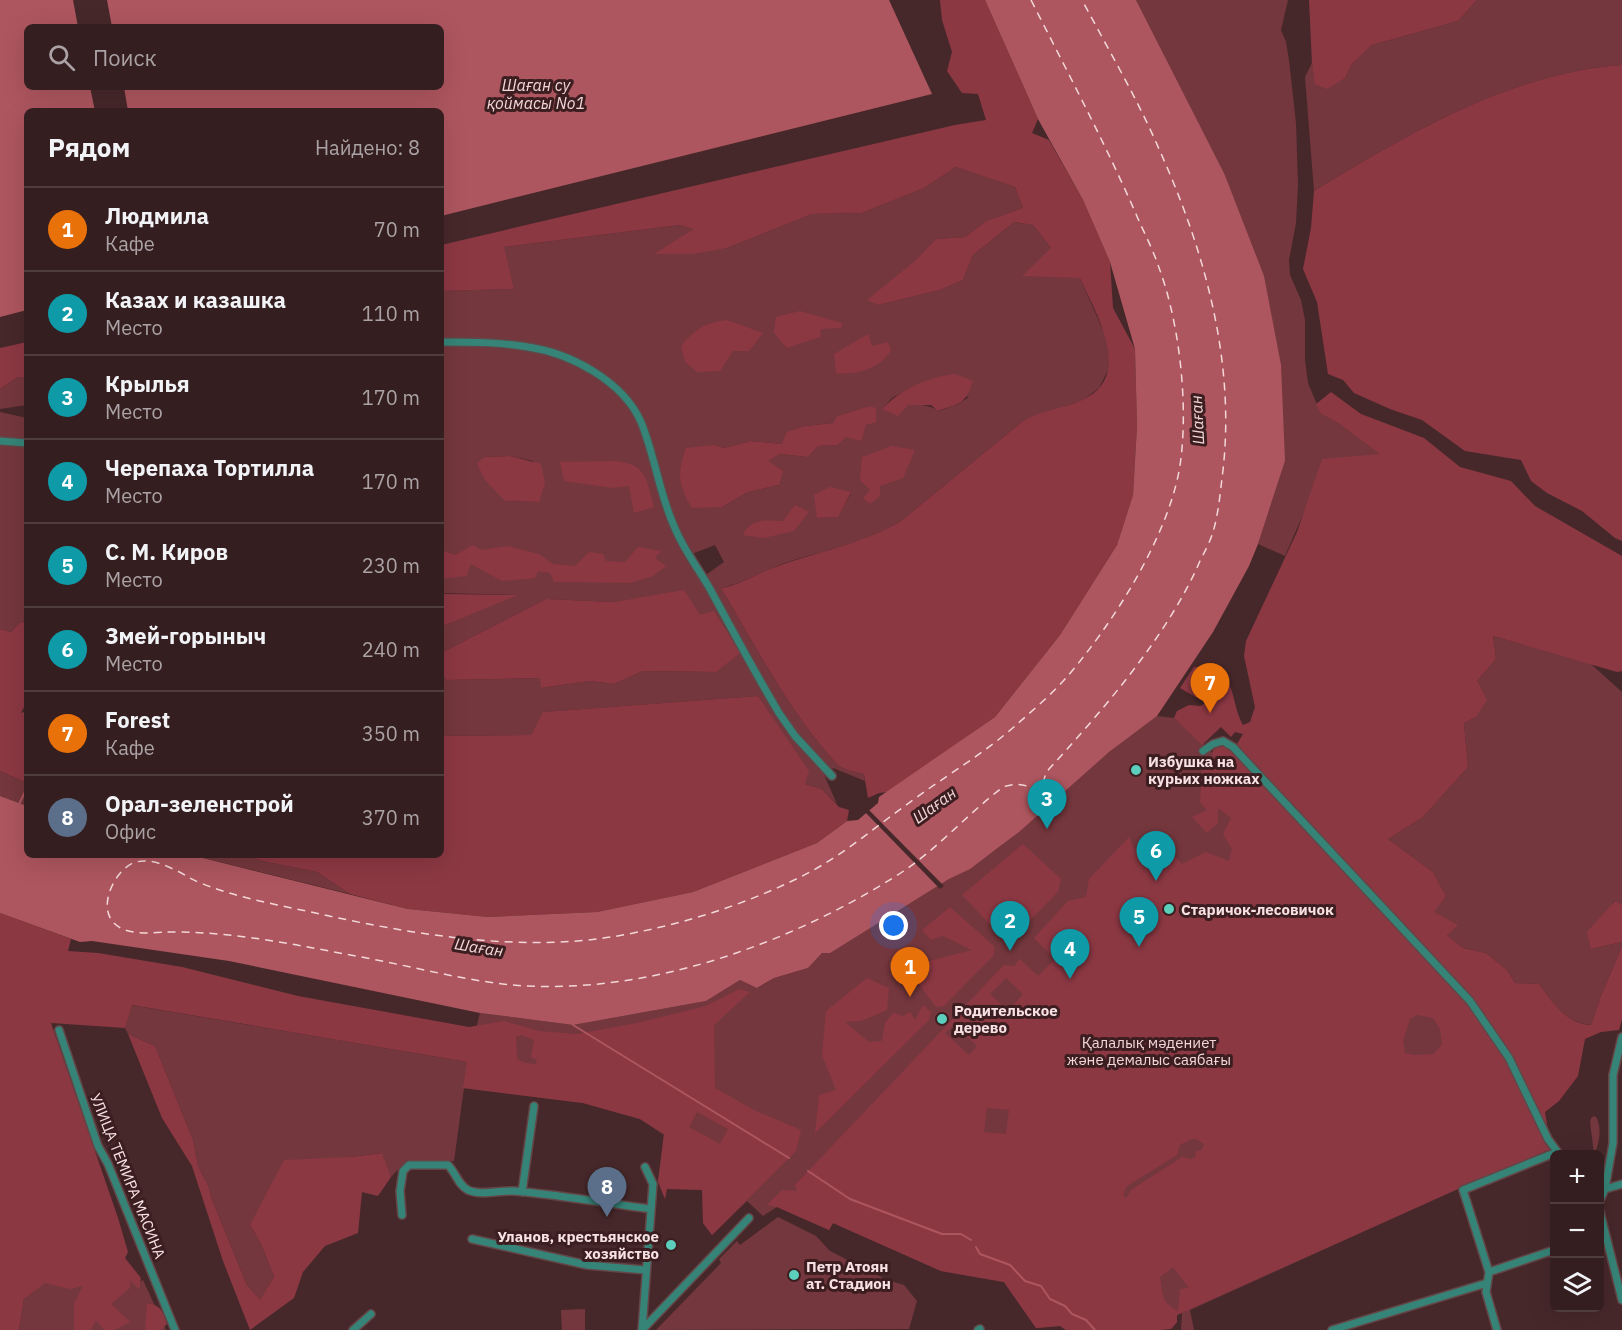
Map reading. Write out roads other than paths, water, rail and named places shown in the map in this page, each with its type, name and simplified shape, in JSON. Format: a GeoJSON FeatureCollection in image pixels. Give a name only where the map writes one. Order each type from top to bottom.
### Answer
{"type":"FeatureCollection","features":[{"type":"Feature","properties":{"kind":"street"},"geometry":{"type":"LineString","coordinates":[[444,342],[528,347],[552,353],[574,361],[619,390],[630,403],[644,430],[664,500],[679,537],[779,713],[795,736],[832,776]]}},
{"type":"Feature","properties":{"kind":"street"},"geometry":{"type":"LineString","coordinates":[[0,441],[24,443]]}},
{"type":"Feature","properties":{"kind":"street"},"geometry":{"type":"LineString","coordinates":[[1203,751],[1223,741],[1233,747],[1470,1001],[1509,1058],[1556,1150]]}},
{"type":"Feature","properties":{"kind":"street","name":"УЛИЦА ТЕМИРА МАСИНА"},"geometry":{"type":"LineString","coordinates":[[59,1030],[98,1146],[108,1164],[175,1330]]}},
{"type":"Feature","properties":{"kind":"street"},"geometry":{"type":"LineString","coordinates":[[1622,1037],[1613,1075],[1613,1143],[1605,1189],[1622,1184]]}},
{"type":"Feature","properties":{"kind":"street"},"geometry":{"type":"LineString","coordinates":[[522,1192],[534,1106]]}},
{"type":"Feature","properties":{"kind":"street"},"geometry":{"type":"LineString","coordinates":[[1497,1330],[1486,1292],[1489,1272],[1463,1190],[1550,1156]]}},
{"type":"Feature","properties":{"kind":"street"},"geometry":{"type":"LineString","coordinates":[[402,1215],[400,1191],[403,1171],[409,1166],[448,1165],[454,1170],[460,1184],[475,1192],[522,1192],[651,1209]]}},
{"type":"Feature","properties":{"kind":"street"},"geometry":{"type":"LineString","coordinates":[[642,1330],[653,1184],[645,1167]]}},
{"type":"Feature","properties":{"kind":"street"},"geometry":{"type":"LineString","coordinates":[[642,1330],[749,1218]]}},
{"type":"Feature","properties":{"kind":"street"},"geometry":{"type":"LineString","coordinates":[[472,1239],[587,1265],[645,1270]]}},
{"type":"Feature","properties":{"kind":"street"},"geometry":{"type":"LineString","coordinates":[[1604,1242],[1622,1300]]}},
{"type":"Feature","properties":{"kind":"street"},"geometry":{"type":"LineString","coordinates":[[1489,1272],[1550,1251]]}},
{"type":"Feature","properties":{"kind":"street"},"geometry":{"type":"LineString","coordinates":[[1332,1330],[1487,1284]]}},
{"type":"Feature","properties":{"kind":"street"},"geometry":{"type":"LineString","coordinates":[[353,1330],[371,1314]]}},
{"type":"Feature","properties":{"kind":"water"},"geometry":{"type":"Polygon","coordinates":[[[0,0],[73,0],[77,24],[24,24],[24,90],[91,90],[94,108],[24,108],[24,311],[0,317],[0,0]]]}},
{"type":"Feature","properties":{"kind":"water","name":"Шаған су қоймасы No1"},"geometry":{"type":"Polygon","coordinates":[[[107,0],[889,0],[932,94],[444,215],[444,108],[128,108],[124,90],[444,90],[444,24],[111,24],[107,0]]]}},
{"type":"Feature","properties":{"kind":"water","name":"Шаған"},"geometry":{"type":"Polygon","coordinates":[[[985,0],[1136,0],[1224,173],[1264,276],[1281,365],[1285,461],[1249,566],[1213,632],[1157,716],[1109,752],[1019,832],[970,869],[949,879],[830,953],[822,953],[808,968],[774,978],[757,988],[740,980],[706,1001],[573,1025],[480,1013],[229,961],[92,941],[80,942],[0,913],[0,796],[24,805],[24,858],[203,858],[408,909],[488,917],[597,912],[693,892],[817,843],[847,821],[858,820],[878,803],[879,797],[995,717],[1060,635],[1117,545],[1133,495],[1137,426],[1135,349],[1110,262],[1083,200],[1038,119],[985,0]]]}},
{"type":"Feature","properties":{"kind":"waterway"},"geometry":{"type":"LineString","coordinates":[[19,804],[24,794]]}},
{"type":"Feature","properties":{"kind":"waterway"},"geometry":{"type":"LineString","coordinates":[[573,1025],[789,1158]]}},
{"type":"Feature","properties":{"kind":"waterway"},"geometry":{"type":"LineString","coordinates":[[808,1171],[850,1199],[942,1234],[961,1234],[971,1240]]}},
{"type":"Feature","properties":{"kind":"waterway"},"geometry":{"type":"LineString","coordinates":[[976,1247],[980,1254],[1010,1265],[1025,1281],[1041,1286],[1050,1299],[1065,1306],[1072,1314],[1086,1320],[1095,1330]]}},
{"type":"Feature","properties":{"kind":"place","name":"Forest"},"geometry":{"type":"Point","coordinates":[1210,713]}},
{"type":"Feature","properties":{"kind":"place","name":"Избушка на курьих ножках"},"geometry":{"type":"Point","coordinates":[1136,770]}},
{"type":"Feature","properties":{"kind":"place","name":"Крылья"},"geometry":{"type":"Point","coordinates":[1047,829]}},
{"type":"Feature","properties":{"kind":"place","name":"Змей-горыныч"},"geometry":{"type":"Point","coordinates":[1156,881]}},
{"type":"Feature","properties":{"kind":"place","name":"Старичок-лесовичок"},"geometry":{"type":"Point","coordinates":[1169,909]}},
{"type":"Feature","properties":{"kind":"place","name":"С. М. Киров"},"geometry":{"type":"Point","coordinates":[1139,947]}},
{"type":"Feature","properties":{"kind":"place","name":"Казах и казашка"},"geometry":{"type":"Point","coordinates":[1010,951]}},
{"type":"Feature","properties":{"kind":"place","name":"Черепаха Тортилла"},"geometry":{"type":"Point","coordinates":[1070,979]}},
{"type":"Feature","properties":{"kind":"place","name":"Людмила"},"geometry":{"type":"Point","coordinates":[910,997]}},
{"type":"Feature","properties":{"kind":"place","name":"Родительское дерево"},"geometry":{"type":"Point","coordinates":[942,1019]}},
{"type":"Feature","properties":{"kind":"place","name":"Орал-зеленстрой"},"geometry":{"type":"Point","coordinates":[607,1217]}},
{"type":"Feature","properties":{"kind":"place","name":"Уланов, крестьянское хозяйство"},"geometry":{"type":"Point","coordinates":[671,1245]}},
{"type":"Feature","properties":{"kind":"place","name":"Петр Атоян ат. Стадион"},"geometry":{"type":"Point","coordinates":[794,1275]}},
{"type":"Feature","properties":{"kind":"park label","name":"Қалалық мәдениет және демалыс саябағы"},"geometry":{"type":"Point","coordinates":[1149,1050]}}]}
